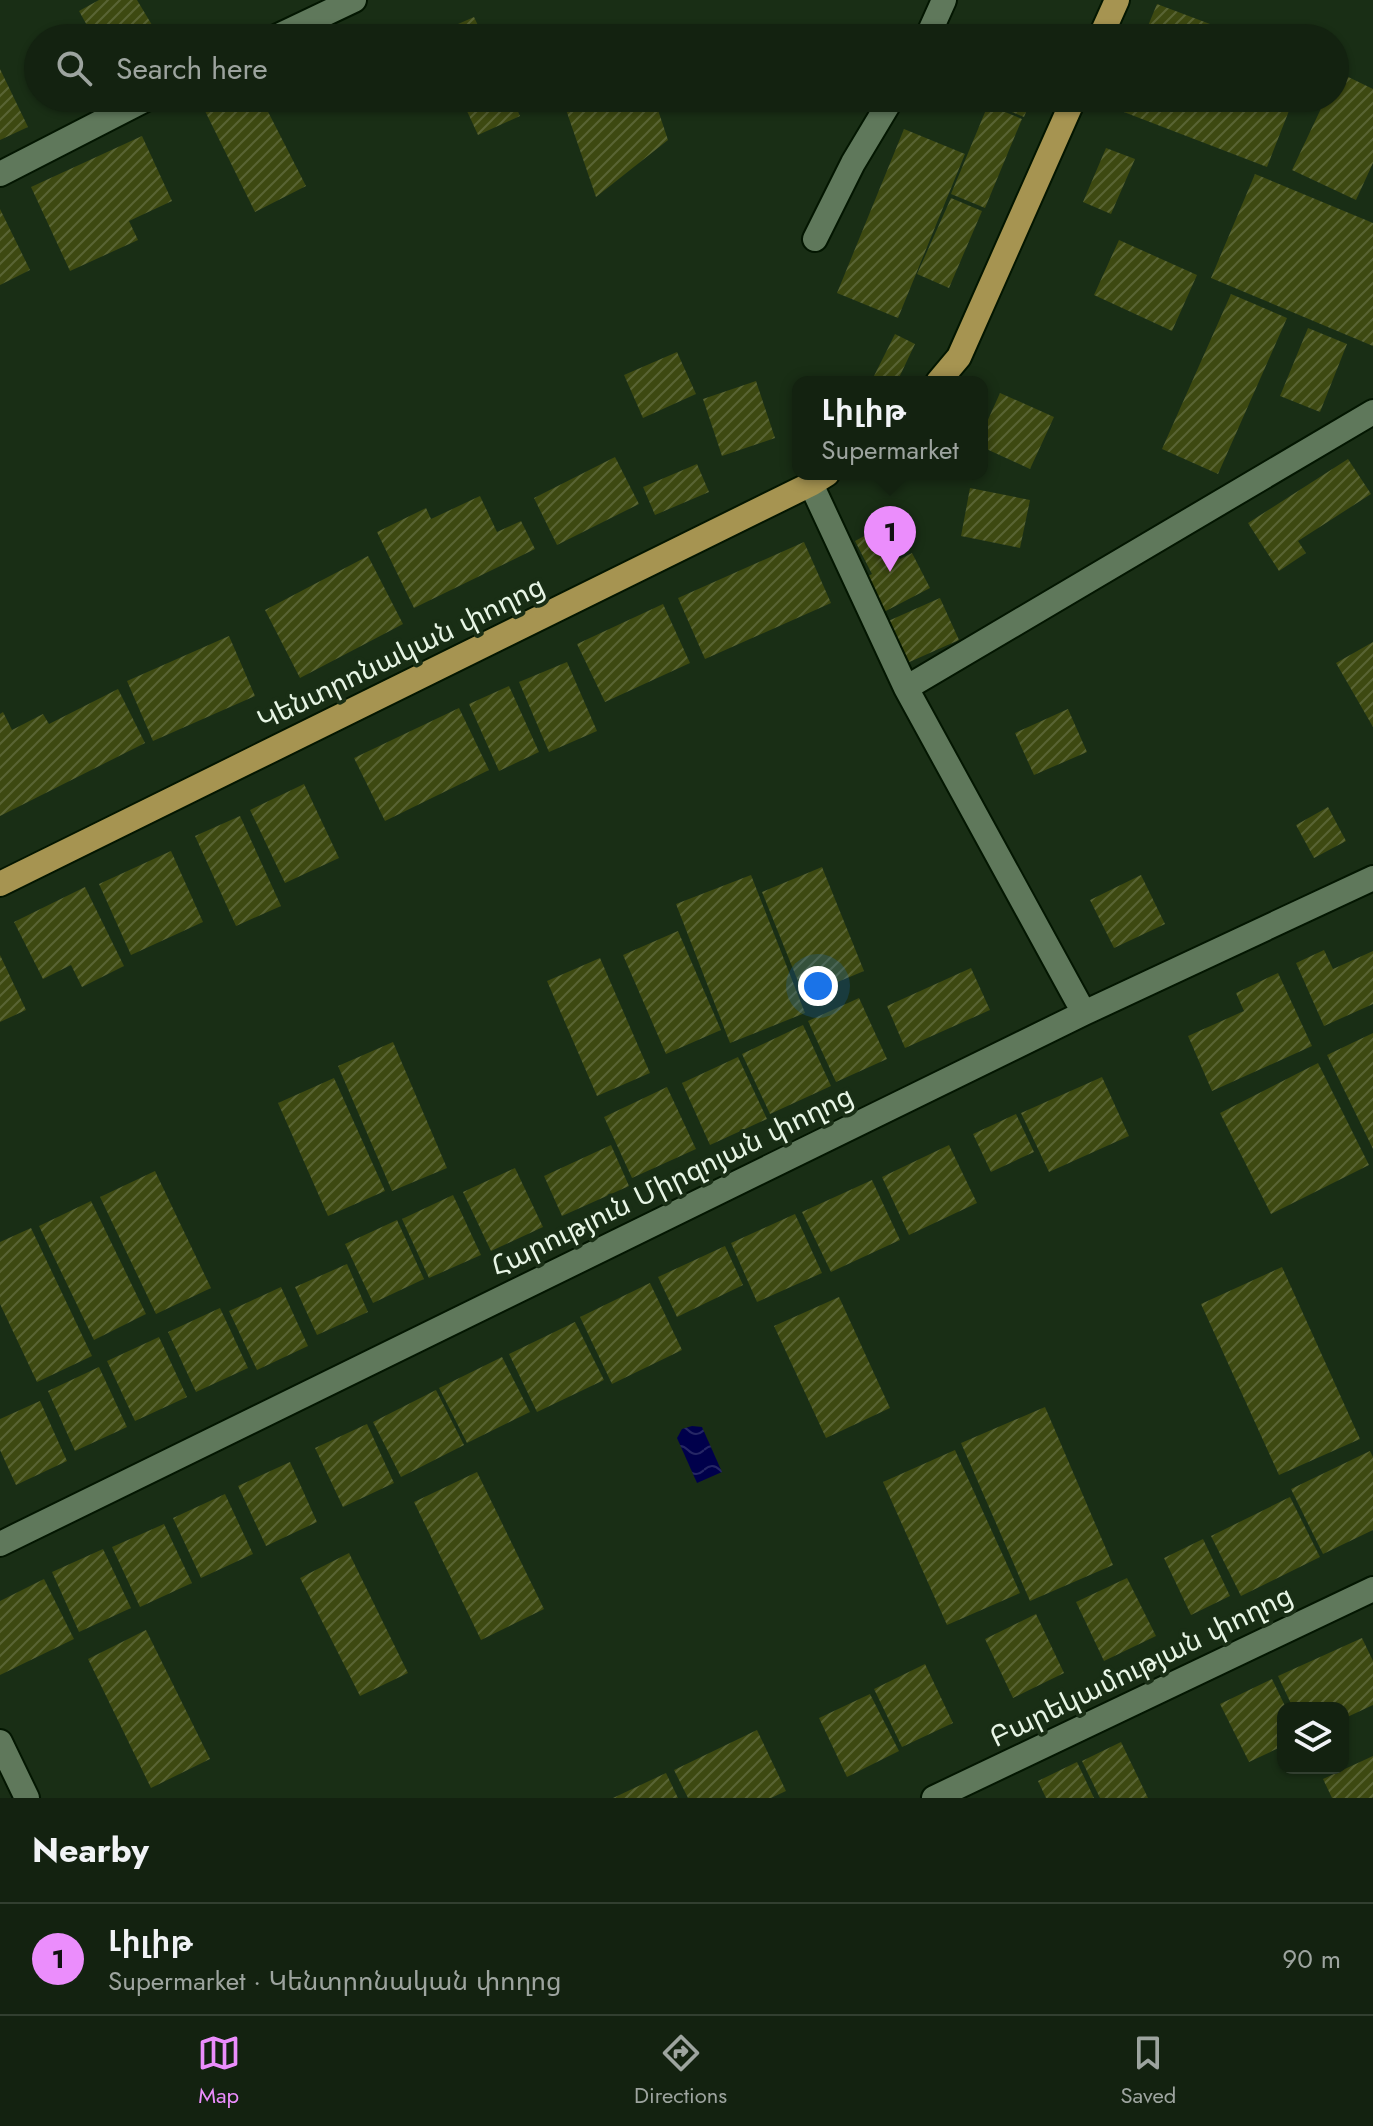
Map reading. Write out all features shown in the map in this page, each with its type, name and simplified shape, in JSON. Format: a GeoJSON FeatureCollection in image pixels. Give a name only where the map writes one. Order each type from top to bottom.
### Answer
{"type":"FeatureCollection","features":[{"type":"Feature","properties":{"kind":"main road"},"geometry":{"type":"LineString","coordinates":[[1106,24],[1117,0]]}},
{"type":"Feature","properties":{"kind":"main road"},"geometry":{"type":"LineString","coordinates":[[943,376],[959,357],[1068,112]]}},
{"type":"Feature","properties":{"kind":"main road","name":"Կենտրոնական փողոց"},"geometry":{"type":"LineString","coordinates":[[0,884],[817,480]]}},
{"type":"Feature","properties":{"kind":"street"},"geometry":{"type":"LineString","coordinates":[[303,24],[354,0]]}},
{"type":"Feature","properties":{"kind":"street"},"geometry":{"type":"LineString","coordinates":[[933,24],[944,0]]}},
{"type":"Feature","properties":{"kind":"street"},"geometry":{"type":"LineString","coordinates":[[0,174],[121,112]]}},
{"type":"Feature","properties":{"kind":"street"},"geometry":{"type":"LineString","coordinates":[[815,239],[853,163],[884,112]]}},
{"type":"Feature","properties":{"kind":"street"},"geometry":{"type":"LineString","coordinates":[[906,688],[1373,412]]}},
{"type":"Feature","properties":{"kind":"street"},"geometry":{"type":"LineString","coordinates":[[819,480],[906,688],[1084,1013]]}},
{"type":"Feature","properties":{"kind":"street","name":"Հարություն Միրզոյան փողոց"},"geometry":{"type":"LineString","coordinates":[[0,1544],[1084,1013],[1373,878]]}},
{"type":"Feature","properties":{"kind":"street","name":"Բարեկամության փողոց"},"geometry":{"type":"LineString","coordinates":[[934,1798],[1373,1589]]}},
{"type":"Feature","properties":{"kind":"street"},"geometry":{"type":"LineString","coordinates":[[0,1742],[27,1798]]}},
{"type":"Feature","properties":{"kind":"water"},"geometry":{"type":"Polygon","coordinates":[[[702,1427],[722,1472],[697,1483],[677,1438],[682,1429],[702,1427]]]}},
{"type":"Feature","properties":{"kind":"building"},"geometry":{"type":"Polygon","coordinates":[[[99,0],[137,0],[151,24],[86,24],[79,11],[99,0]]]}},
{"type":"Feature","properties":{"kind":"building"},"geometry":{"type":"Polygon","coordinates":[[[1157,4],[1210,24],[1149,24],[1157,4]]]}},
{"type":"Feature","properties":{"kind":"building"},"geometry":{"type":"Polygon","coordinates":[[[474,17],[477,24],[458,24],[474,17]]]}},
{"type":"Feature","properties":{"kind":"building"},"geometry":{"type":"Polygon","coordinates":[[[0,69],[28,127],[0,140],[0,69]]]}},
{"type":"Feature","properties":{"kind":"building"},"geometry":{"type":"Polygon","coordinates":[[[1349,77],[1373,89],[1373,163],[1356,200],[1292,170],[1319,112],[1349,112],[1349,77]]]}},
{"type":"Feature","properties":{"kind":"building"},"geometry":{"type":"Polygon","coordinates":[[[205,112],[268,112],[306,186],[255,212],[205,112]]]}},
{"type":"Feature","properties":{"kind":"building"},"geometry":{"type":"Polygon","coordinates":[[[467,112],[518,112],[520,116],[478,135],[467,112]]]}},
{"type":"Feature","properties":{"kind":"building"},"geometry":{"type":"Polygon","coordinates":[[[567,112],[659,112],[668,140],[596,197],[567,112]]]}},
{"type":"Feature","properties":{"kind":"building"},"geometry":{"type":"Polygon","coordinates":[[[985,112],[1005,112],[1022,119],[985,208],[951,194],[985,112]]]}},
{"type":"Feature","properties":{"kind":"building"},"geometry":{"type":"Polygon","coordinates":[[[1124,112],[1289,112],[1267,167],[1124,112]]]}},
{"type":"Feature","properties":{"kind":"building"},"geometry":{"type":"Polygon","coordinates":[[[904,129],[965,154],[898,318],[837,293],[904,129]]]}},
{"type":"Feature","properties":{"kind":"building"},"geometry":{"type":"Polygon","coordinates":[[[142,136],[172,201],[129,221],[138,240],[70,271],[31,187],[142,136]]]}},
{"type":"Feature","properties":{"kind":"building"},"geometry":{"type":"Polygon","coordinates":[[[1106,148],[1135,159],[1111,214],[1083,202],[1106,148]]]}},
{"type":"Feature","properties":{"kind":"building"},"geometry":{"type":"Polygon","coordinates":[[[1255,174],[1373,223],[1373,346],[1211,278],[1255,174]]]}},
{"type":"Feature","properties":{"kind":"building"},"geometry":{"type":"Polygon","coordinates":[[[951,198],[982,211],[949,288],[917,274],[951,198]]]}},
{"type":"Feature","properties":{"kind":"building"},"geometry":{"type":"Polygon","coordinates":[[[0,209],[30,270],[0,285],[0,209]]]}},
{"type":"Feature","properties":{"kind":"building"},"geometry":{"type":"Polygon","coordinates":[[[1119,240],[1197,275],[1172,331],[1094,295],[1119,240]]]}},
{"type":"Feature","properties":{"kind":"building"},"geometry":{"type":"Polygon","coordinates":[[[1231,294],[1287,318],[1218,474],[1162,449],[1231,294]]]}},
{"type":"Feature","properties":{"kind":"building"},"geometry":{"type":"Polygon","coordinates":[[[1308,328],[1347,344],[1320,412],[1280,396],[1308,328]]]}},
{"type":"Feature","properties":{"kind":"building"},"geometry":{"type":"Polygon","coordinates":[[[895,334],[915,344],[900,376],[874,376],[895,334]]]}},
{"type":"Feature","properties":{"kind":"building"},"geometry":{"type":"Polygon","coordinates":[[[677,352],[696,394],[643,418],[624,375],[677,352]]]}},
{"type":"Feature","properties":{"kind":"building"},"geometry":{"type":"Polygon","coordinates":[[[756,381],[775,438],[722,456],[703,399],[756,381]]]}},
{"type":"Feature","properties":{"kind":"building"},"geometry":{"type":"Polygon","coordinates":[[[1000,393],[1054,417],[1030,469],[988,450],[988,420],[1000,393]]]}},
{"type":"Feature","properties":{"kind":"building"},"geometry":{"type":"Polygon","coordinates":[[[615,457],[639,504],[557,545],[534,498],[615,457]]]}},
{"type":"Feature","properties":{"kind":"building"},"geometry":{"type":"Polygon","coordinates":[[[1348,459],[1371,494],[1298,541],[1306,553],[1279,571],[1248,523],[1348,459]]]}},
{"type":"Feature","properties":{"kind":"building"},"geometry":{"type":"Polygon","coordinates":[[[697,464],[709,492],[655,515],[643,487],[697,464]]]}},
{"type":"Feature","properties":{"kind":"building"},"geometry":{"type":"Polygon","coordinates":[[[970,488],[1030,500],[1020,548],[961,536],[970,488]]]}},
{"type":"Feature","properties":{"kind":"building"},"geometry":{"type":"Polygon","coordinates":[[[480,496],[497,532],[521,521],[535,549],[414,608],[377,532],[426,508],[431,519],[480,496]]]}},
{"type":"Feature","properties":{"kind":"building"},"geometry":{"type":"Polygon","coordinates":[[[883,526],[900,559],[912,553],[930,588],[880,614],[862,579],[872,574],[855,541],[883,526]]]}},
{"type":"Feature","properties":{"kind":"building"},"geometry":{"type":"Polygon","coordinates":[[[804,542],[831,603],[705,659],[678,598],[804,542]]]}},
{"type":"Feature","properties":{"kind":"building"},"geometry":{"type":"Polygon","coordinates":[[[368,556],[403,624],[300,678],[265,610],[368,556]]]}},
{"type":"Feature","properties":{"kind":"building"},"geometry":{"type":"Polygon","coordinates":[[[940,598],[959,640],[905,664],[886,622],[940,598]]]}},
{"type":"Feature","properties":{"kind":"building"},"geometry":{"type":"Polygon","coordinates":[[[663,604],[690,663],[605,702],[577,644],[663,604]]]}},
{"type":"Feature","properties":{"kind":"building"},"geometry":{"type":"Polygon","coordinates":[[[229,636],[255,696],[153,741],[127,681],[229,636]]]}},
{"type":"Feature","properties":{"kind":"building"},"geometry":{"type":"Polygon","coordinates":[[[1373,642],[1373,727],[1336,663],[1373,642]]]}},
{"type":"Feature","properties":{"kind":"building"},"geometry":{"type":"Polygon","coordinates":[[[567,662],[597,731],[549,752],[519,682],[567,662]]]}},
{"type":"Feature","properties":{"kind":"building"},"geometry":{"type":"Polygon","coordinates":[[[509,686],[539,752],[499,771],[469,704],[509,686]]]}},
{"type":"Feature","properties":{"kind":"building"},"geometry":{"type":"Polygon","coordinates":[[[118,689],[145,743],[0,816],[0,714],[3,712],[12,730],[43,714],[49,724],[118,689]]]}},
{"type":"Feature","properties":{"kind":"building"},"geometry":{"type":"Polygon","coordinates":[[[459,708],[489,770],[385,821],[354,758],[459,708]]]}},
{"type":"Feature","properties":{"kind":"building"},"geometry":{"type":"Polygon","coordinates":[[[1068,709],[1087,752],[1034,775],[1015,733],[1068,709]]]}},
{"type":"Feature","properties":{"kind":"building"},"geometry":{"type":"Polygon","coordinates":[[[304,784],[339,858],[285,883],[250,810],[304,784]]]}},
{"type":"Feature","properties":{"kind":"building"},"geometry":{"type":"Polygon","coordinates":[[[1328,807],[1346,841],[1314,858],[1296,825],[1328,807]]]}},
{"type":"Feature","properties":{"kind":"building"},"geometry":{"type":"Polygon","coordinates":[[[240,816],[281,906],[236,926],[195,836],[240,816]]]}},
{"type":"Feature","properties":{"kind":"building"},"geometry":{"type":"Polygon","coordinates":[[[171,851],[203,922],[131,955],[99,884],[171,851]]]}},
{"type":"Feature","properties":{"kind":"building"},"geometry":{"type":"Polygon","coordinates":[[[822,867],[864,971],[804,996],[762,892],[822,867]]]}},
{"type":"Feature","properties":{"kind":"building"},"geometry":{"type":"Polygon","coordinates":[[[751,875],[805,1013],[730,1043],[676,904],[751,875]]]}},
{"type":"Feature","properties":{"kind":"building"},"geometry":{"type":"Polygon","coordinates":[[[1141,875],[1165,924],[1114,948],[1090,900],[1141,875]]]}},
{"type":"Feature","properties":{"kind":"building"},"geometry":{"type":"Polygon","coordinates":[[[85,887],[124,966],[82,987],[71,965],[43,979],[14,922],[85,887]]]}},
{"type":"Feature","properties":{"kind":"building"},"geometry":{"type":"Polygon","coordinates":[[[678,931],[721,1030],[666,1054],[623,955],[678,931]]]}},
{"type":"Feature","properties":{"kind":"building"},"geometry":{"type":"Polygon","coordinates":[[[1324,950],[1333,969],[1373,951],[1373,1004],[1324,1026],[1296,963],[1324,950]]]}},
{"type":"Feature","properties":{"kind":"building"},"geometry":{"type":"Polygon","coordinates":[[[0,955],[26,1010],[0,1022],[0,955]]]}},
{"type":"Feature","properties":{"kind":"building"},"geometry":{"type":"Polygon","coordinates":[[[600,958],[650,1073],[597,1096],[547,981],[600,958]]]}},
{"type":"Feature","properties":{"kind":"building"},"geometry":{"type":"Polygon","coordinates":[[[971,968],[990,1010],[905,1048],[887,1006],[971,968]]]}},
{"type":"Feature","properties":{"kind":"building"},"geometry":{"type":"Polygon","coordinates":[[[1278,973],[1312,1046],[1212,1091],[1188,1036],[1244,1011],[1236,993],[1278,973]]]}},
{"type":"Feature","properties":{"kind":"building"},"geometry":{"type":"Polygon","coordinates":[[[859,998],[887,1059],[836,1082],[808,1021],[859,998]]]}},
{"type":"Feature","properties":{"kind":"building"},"geometry":{"type":"Polygon","coordinates":[[[803,1025],[831,1086],[770,1114],[742,1054],[803,1025]]]}},
{"type":"Feature","properties":{"kind":"building"},"geometry":{"type":"Polygon","coordinates":[[[1373,1033],[1373,1149],[1327,1055],[1373,1033]]]}},
{"type":"Feature","properties":{"kind":"building"},"geometry":{"type":"Polygon","coordinates":[[[393,1042],[447,1168],[392,1191],[338,1066],[393,1042]]]}},
{"type":"Feature","properties":{"kind":"building"},"geometry":{"type":"Polygon","coordinates":[[[738,1057],[767,1119],[710,1145],[682,1083],[738,1057]]]}},
{"type":"Feature","properties":{"kind":"building"},"geometry":{"type":"Polygon","coordinates":[[[1318,1063],[1369,1165],[1271,1214],[1220,1113],[1318,1063]]]}},
{"type":"Feature","properties":{"kind":"building"},"geometry":{"type":"Polygon","coordinates":[[[1102,1077],[1129,1136],[1049,1172],[1021,1113],[1102,1077]]]}},
{"type":"Feature","properties":{"kind":"building"},"geometry":{"type":"Polygon","coordinates":[[[334,1078],[385,1191],[328,1216],[278,1103],[334,1078]]]}},
{"type":"Feature","properties":{"kind":"building"},"geometry":{"type":"Polygon","coordinates":[[[667,1087],[696,1149],[632,1178],[604,1117],[667,1087]]]}},
{"type":"Feature","properties":{"kind":"building"},"geometry":{"type":"Polygon","coordinates":[[[1016,1114],[1034,1152],[991,1172],[973,1134],[1016,1114]]]}},
{"type":"Feature","properties":{"kind":"building"},"geometry":{"type":"Polygon","coordinates":[[[611,1145],[629,1186],[562,1216],[544,1176],[611,1145]]]}},
{"type":"Feature","properties":{"kind":"building"},"geometry":{"type":"Polygon","coordinates":[[[949,1145],[977,1203],[909,1235],[882,1177],[949,1145]]]}},
{"type":"Feature","properties":{"kind":"building"},"geometry":{"type":"Polygon","coordinates":[[[515,1168],[543,1227],[491,1251],[463,1192],[515,1168]]]}},
{"type":"Feature","properties":{"kind":"building"},"geometry":{"type":"Polygon","coordinates":[[[155,1171],[211,1288],[156,1314],[100,1197],[155,1171]]]}},
{"type":"Feature","properties":{"kind":"building"},"geometry":{"type":"Polygon","coordinates":[[[872,1180],[900,1240],[831,1272],[802,1212],[872,1180]]]}},
{"type":"Feature","properties":{"kind":"building"},"geometry":{"type":"Polygon","coordinates":[[[453,1195],[481,1255],[429,1278],[402,1219],[453,1195]]]}},
{"type":"Feature","properties":{"kind":"building"},"geometry":{"type":"Polygon","coordinates":[[[91,1201],[146,1314],[94,1340],[39,1226],[91,1201]]]}},
{"type":"Feature","properties":{"kind":"building"},"geometry":{"type":"Polygon","coordinates":[[[795,1214],[822,1273],[757,1302],[731,1243],[795,1214]]]}},
{"type":"Feature","properties":{"kind":"building"},"geometry":{"type":"Polygon","coordinates":[[[397,1220],[424,1279],[373,1303],[345,1244],[397,1220]]]}},
{"type":"Feature","properties":{"kind":"building"},"geometry":{"type":"Polygon","coordinates":[[[31,1228],[92,1356],[37,1382],[0,1304],[0,1242],[31,1228]]]}},
{"type":"Feature","properties":{"kind":"building"},"geometry":{"type":"Polygon","coordinates":[[[725,1246],[743,1285],[677,1317],[658,1277],[725,1246]]]}},
{"type":"Feature","properties":{"kind":"building"},"geometry":{"type":"Polygon","coordinates":[[[347,1264],[368,1312],[317,1335],[295,1287],[347,1264]]]}},
{"type":"Feature","properties":{"kind":"building"},"geometry":{"type":"Polygon","coordinates":[[[1282,1267],[1360,1439],[1279,1475],[1201,1304],[1282,1267]]]}},
{"type":"Feature","properties":{"kind":"building"},"geometry":{"type":"Polygon","coordinates":[[[650,1283],[682,1350],[612,1384],[580,1317],[650,1283]]]}},
{"type":"Feature","properties":{"kind":"building"},"geometry":{"type":"Polygon","coordinates":[[[281,1287],[308,1346],[257,1370],[229,1311],[281,1287]]]}},
{"type":"Feature","properties":{"kind":"building"},"geometry":{"type":"Polygon","coordinates":[[[839,1297],[890,1408],[826,1438],[774,1326],[839,1297]]]}},
{"type":"Feature","properties":{"kind":"building"},"geometry":{"type":"Polygon","coordinates":[[[220,1308],[248,1368],[196,1392],[168,1332],[220,1308]]]}},
{"type":"Feature","properties":{"kind":"building"},"geometry":{"type":"Polygon","coordinates":[[[575,1322],[604,1380],[537,1412],[509,1354],[575,1322]]]}},
{"type":"Feature","properties":{"kind":"building"},"geometry":{"type":"Polygon","coordinates":[[[159,1337],[187,1397],[135,1421],[107,1361],[159,1337]]]}},
{"type":"Feature","properties":{"kind":"building"},"geometry":{"type":"Polygon","coordinates":[[[502,1357],[530,1412],[467,1443],[439,1388],[502,1357]]]}},
{"type":"Feature","properties":{"kind":"building"},"geometry":{"type":"Polygon","coordinates":[[[99,1367],[127,1427],[75,1451],[48,1391],[99,1367]]]}},
{"type":"Feature","properties":{"kind":"building"},"geometry":{"type":"Polygon","coordinates":[[[436,1390],[464,1445],[401,1477],[373,1422],[436,1390]]]}},
{"type":"Feature","properties":{"kind":"building"},"geometry":{"type":"Polygon","coordinates":[[[40,1401],[67,1461],[16,1485],[0,1450],[0,1419],[40,1401]]]}},
{"type":"Feature","properties":{"kind":"building"},"geometry":{"type":"Polygon","coordinates":[[[1045,1407],[1113,1565],[1030,1601],[961,1443],[1045,1407]]]}},
{"type":"Feature","properties":{"kind":"building"},"geometry":{"type":"Polygon","coordinates":[[[367,1424],[394,1483],[343,1507],[315,1448],[367,1424]]]}},
{"type":"Feature","properties":{"kind":"building"},"geometry":{"type":"Polygon","coordinates":[[[955,1450],[1020,1593],[947,1625],[883,1482],[955,1450]]]}},
{"type":"Feature","properties":{"kind":"building"},"geometry":{"type":"Polygon","coordinates":[[[1370,1451],[1373,1457],[1373,1530],[1323,1554],[1291,1489],[1370,1451]]]}},
{"type":"Feature","properties":{"kind":"building"},"geometry":{"type":"Polygon","coordinates":[[[290,1462],[317,1522],[266,1546],[238,1486],[290,1462]]]}},
{"type":"Feature","properties":{"kind":"building"},"geometry":{"type":"Polygon","coordinates":[[[477,1472],[544,1609],[481,1640],[414,1502],[477,1472]]]}},
{"type":"Feature","properties":{"kind":"building"},"geometry":{"type":"Polygon","coordinates":[[[225,1494],[253,1554],[201,1578],[173,1518],[225,1494]]]}},
{"type":"Feature","properties":{"kind":"building"},"geometry":{"type":"Polygon","coordinates":[[[1290,1497],[1320,1557],[1241,1596],[1211,1536],[1290,1497]]]}},
{"type":"Feature","properties":{"kind":"building"},"geometry":{"type":"Polygon","coordinates":[[[164,1524],[192,1583],[140,1607],[112,1547],[164,1524]]]}},
{"type":"Feature","properties":{"kind":"building"},"geometry":{"type":"Polygon","coordinates":[[[1203,1539],[1230,1596],[1191,1615],[1164,1558],[1203,1539]]]}},
{"type":"Feature","properties":{"kind":"building"},"geometry":{"type":"Polygon","coordinates":[[[103,1549],[131,1608],[79,1632],[52,1572],[103,1549]]]}},
{"type":"Feature","properties":{"kind":"building"},"geometry":{"type":"Polygon","coordinates":[[[349,1553],[408,1673],[360,1696],[300,1578],[349,1553]]]}},
{"type":"Feature","properties":{"kind":"building"},"geometry":{"type":"Polygon","coordinates":[[[1127,1578],[1156,1636],[1104,1661],[1076,1602],[1127,1578]]]}},
{"type":"Feature","properties":{"kind":"building"},"geometry":{"type":"Polygon","coordinates":[[[44,1579],[74,1639],[0,1675],[0,1601],[44,1579]]]}},
{"type":"Feature","properties":{"kind":"building"},"geometry":{"type":"Polygon","coordinates":[[[1036,1614],[1064,1673],[1013,1698],[985,1639],[1036,1614]]]}},
{"type":"Feature","properties":{"kind":"building"},"geometry":{"type":"Polygon","coordinates":[[[146,1630],[210,1759],[151,1788],[88,1659],[146,1630]]]}},
{"type":"Feature","properties":{"kind":"building"},"geometry":{"type":"Polygon","coordinates":[[[1362,1638],[1373,1661],[1373,1705],[1349,1716],[1349,1702],[1290,1702],[1278,1676],[1362,1638]]]}},
{"type":"Feature","properties":{"kind":"building"},"geometry":{"type":"Polygon","coordinates":[[[925,1664],[953,1723],[902,1747],[874,1689],[925,1664]]]}},
{"type":"Feature","properties":{"kind":"building"},"geometry":{"type":"Polygon","coordinates":[[[1272,1679],[1283,1702],[1277,1702],[1277,1749],[1249,1762],[1220,1704],[1272,1679]]]}},
{"type":"Feature","properties":{"kind":"building"},"geometry":{"type":"Polygon","coordinates":[[[870,1694],[899,1751],[847,1777],[819,1718],[870,1694]]]}},
{"type":"Feature","properties":{"kind":"building"},"geometry":{"type":"Polygon","coordinates":[[[757,1730],[786,1791],[771,1798],[688,1798],[674,1770],[757,1730]]]}},
{"type":"Feature","properties":{"kind":"building"},"geometry":{"type":"Polygon","coordinates":[[[1121,1742],[1148,1798],[1100,1798],[1082,1761],[1121,1742]]]}},
{"type":"Feature","properties":{"kind":"building"},"geometry":{"type":"Polygon","coordinates":[[[1373,1756],[1373,1798],[1332,1798],[1323,1779],[1334,1774],[1349,1774],[1349,1767],[1373,1756]]]}},
{"type":"Feature","properties":{"kind":"building"},"geometry":{"type":"Polygon","coordinates":[[[1077,1762],[1094,1798],[1046,1798],[1038,1781],[1077,1762]]]}},
{"type":"Feature","properties":{"kind":"building"},"geometry":{"type":"Polygon","coordinates":[[[666,1773],[678,1798],[613,1798],[666,1773]]]}},
{"type":"Feature","properties":{"kind":"place","name":"Լիլիթ"},"geometry":{"type":"Point","coordinates":[890,572]}}]}
